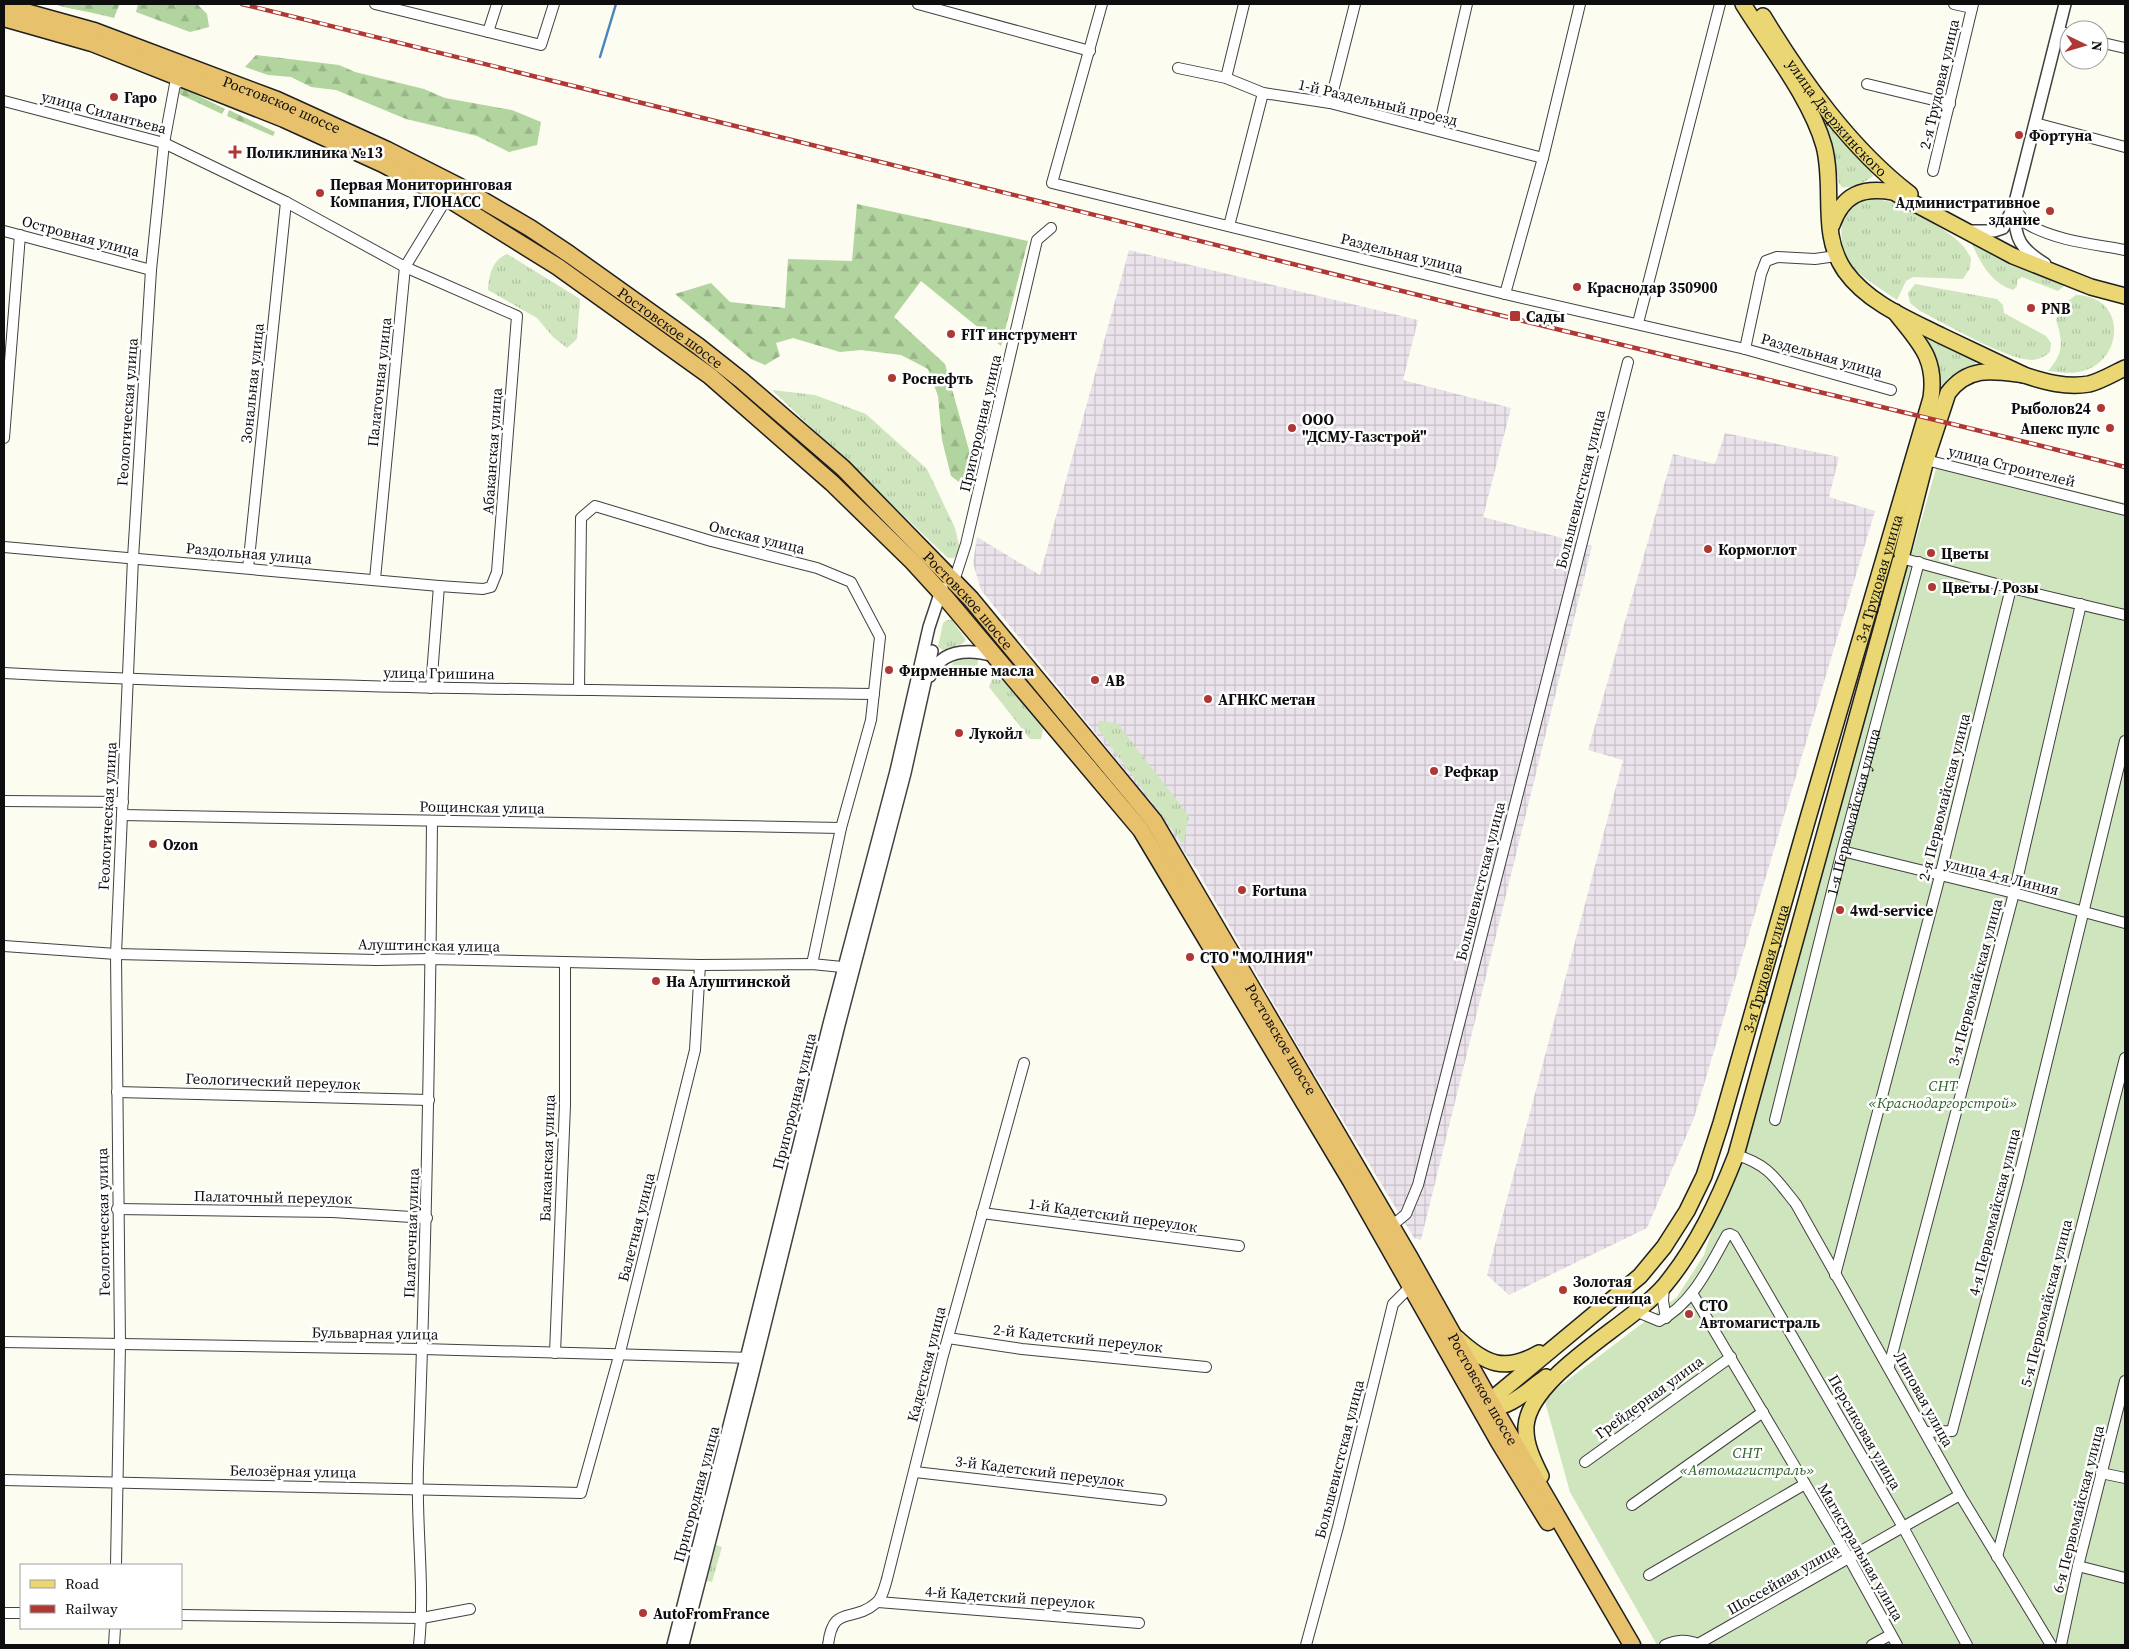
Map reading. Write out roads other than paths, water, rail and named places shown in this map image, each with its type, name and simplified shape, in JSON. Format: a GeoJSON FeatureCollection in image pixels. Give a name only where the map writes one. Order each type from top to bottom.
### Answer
{"type":"FeatureCollection","features":[{"type":"Feature","properties":{"kind":"highway","name":"Ростовское шоссе"},"geometry":{"type":"LineString","coordinates":[[4,6],[94,31],[277,100],[404,158],[460,187],[530,228],[698,346],[741,380],[843,468],[953,576],[1154,821],[1386,1231],[1411,1286],[1473,1396],[1620,1645]]}},
{"type":"Feature","properties":{"kind":"highway","name":"Ростовское шоссе"},"geometry":{"type":"LineString","coordinates":[[4,18],[92,43],[186,79],[307,129],[383,164],[447,198],[558,267],[710,376],[832,483],[913,562],[943,594],[1141,830],[1346,1173],[1452,1333],[1632,1645]]}},
{"type":"Feature","properties":{"kind":"main road","name":"улица Дзержинского"},"geometry":{"type":"LineString","coordinates":[[1743,4],[1812,115],[1824,146],[1828,169],[1830,231],[1836,256]]}},
{"type":"Feature","properties":{"kind":"main road","name":"улица Дзержинского"},"geometry":{"type":"LineString","coordinates":[[1755,4],[1844,131],[1880,171],[1937,214]]}},
{"type":"Feature","properties":{"kind":"main road"},"geometry":{"type":"LineString","coordinates":[[1830,231],[1837,212],[1846,199],[1855,194],[1869,191],[1893,192],[2013,256],[2091,287],[2125,296]]}},
{"type":"Feature","properties":{"kind":"main road"},"geometry":{"type":"LineString","coordinates":[[1836,256],[1856,284],[1894,312],[2024,375],[2051,383],[2078,385],[2091,383],[2125,368]]}},
{"type":"Feature","properties":{"kind":"main road","name":"3-я Трудовая улица"},"geometry":{"type":"LineString","coordinates":[[1494,1408],[1498,1394],[1640,1276],[1664,1247],[1687,1211],[1704,1176],[1931,398],[1933,377],[1929,362],[1917,341],[1894,312]]}},
{"type":"Feature","properties":{"kind":"main road","name":"1-я Первомайская улица"},"geometry":{"type":"LineString","coordinates":[[1910,560],[1943,405],[1953,386],[1978,372],[1992,370],[2024,375]]}},
{"type":"Feature","properties":{"kind":"main road","name":"3-я Трудовая улица"},"geometry":{"type":"LineString","coordinates":[[1736,1155],[1910,560]]}},
{"type":"Feature","properties":{"kind":"main road"},"geometry":{"type":"LineString","coordinates":[[1586,1565],[1528,1446],[1527,1420],[1531,1407],[1538,1394],[1567,1367],[1664,1285],[1710,1216],[1736,1155]]}},
{"type":"Feature","properties":{"kind":"main road"},"geometry":{"type":"LineString","coordinates":[[1473,1396],[1487,1406],[1494,1408],[1516,1398],[1622,1322]]}},
{"type":"Feature","properties":{"kind":"main road"},"geometry":{"type":"LineString","coordinates":[[1452,1333],[1482,1358],[1500,1364],[1512,1363],[1531,1357],[1564,1339]]}},
{"type":"Feature","properties":{"kind":"main road"},"geometry":{"type":"LineString","coordinates":[[1494,1408],[1495,1433]]}},
{"type":"Feature","properties":{"kind":"street"},"geometry":{"type":"LineString","coordinates":[[375,4],[541,45],[554,4]]}},
{"type":"Feature","properties":{"kind":"street"},"geometry":{"type":"LineString","coordinates":[[488,32],[498,4]]}},
{"type":"Feature","properties":{"kind":"street"},"geometry":{"type":"LineString","coordinates":[[918,4],[945,7],[1090,51],[1102,4]]}},
{"type":"Feature","properties":{"kind":"street"},"geometry":{"type":"LineString","coordinates":[[1226,78],[1244,4]]}},
{"type":"Feature","properties":{"kind":"street"},"geometry":{"type":"LineString","coordinates":[[1330,103],[1355,4]]}},
{"type":"Feature","properties":{"kind":"street"},"geometry":{"type":"LineString","coordinates":[[1438,130],[1467,4]]}},
{"type":"Feature","properties":{"kind":"street"},"geometry":{"type":"LineString","coordinates":[[1505,294],[1543,158],[1580,4]]}},
{"type":"Feature","properties":{"kind":"street"},"geometry":{"type":"LineString","coordinates":[[1638,323],[1720,4]]}},
{"type":"Feature","properties":{"kind":"street"},"geometry":{"type":"LineString","coordinates":[[1954,4],[1973,6]]}},
{"type":"Feature","properties":{"kind":"street"},"geometry":{"type":"LineString","coordinates":[[2064,20],[2065,4]]}},
{"type":"Feature","properties":{"kind":"street","name":"2-я Трудовая улица"},"geometry":{"type":"LineString","coordinates":[[1933,171],[1973,6]]}},
{"type":"Feature","properties":{"kind":"street"},"geometry":{"type":"LineString","coordinates":[[2109,44],[2125,48]]}},
{"type":"Feature","properties":{"kind":"street"},"geometry":{"type":"LineString","coordinates":[[1966,231],[1994,231],[2003,228],[2014,207],[2035,123],[2059,49]]}},
{"type":"Feature","properties":{"kind":"street","name":"Раздельная улица"},"geometry":{"type":"LineString","coordinates":[[1090,51],[1052,183],[1505,294],[1745,349],[1891,390]]}},
{"type":"Feature","properties":{"kind":"street","name":"1-й Раздельный проезд"},"geometry":{"type":"LineString","coordinates":[[1178,68],[1226,78],[1263,93],[1330,103],[1543,158]]}},
{"type":"Feature","properties":{"kind":"street","name":"Геологическая улица"},"geometry":{"type":"LineString","coordinates":[[116,1564],[120,1344],[116,954],[129,679],[132,558],[151,270],[164,143],[175,84],[186,79]]}},
{"type":"Feature","properties":{"kind":"street"},"geometry":{"type":"LineString","coordinates":[[1867,84],[1950,104]]}},
{"type":"Feature","properties":{"kind":"street"},"geometry":{"type":"LineString","coordinates":[[1229,226],[1263,93]]}},
{"type":"Feature","properties":{"kind":"street","name":"улица Силантьева"},"geometry":{"type":"LineString","coordinates":[[4,101],[164,143],[286,202],[405,267],[517,316]]}},
{"type":"Feature","properties":{"kind":"street"},"geometry":{"type":"LineString","coordinates":[[2035,123],[2125,148]]}},
{"type":"Feature","properties":{"kind":"street","name":"Палаточная улица"},"geometry":{"type":"LineString","coordinates":[[375,580],[405,267],[447,198]]}},
{"type":"Feature","properties":{"kind":"street","name":"Зональная улица"},"geometry":{"type":"LineString","coordinates":[[248,568],[286,202]]}},
{"type":"Feature","properties":{"kind":"street"},"geometry":{"type":"LineString","coordinates":[[2014,207],[2021,213],[2028,225],[2052,235],[2125,250]]}},
{"type":"Feature","properties":{"kind":"street"},"geometry":{"type":"LineString","coordinates":[[2014,207],[2015,228],[2019,241],[2026,251],[2066,277]]}},
{"type":"Feature","properties":{"kind":"street","name":"Пригородная улица"},"geometry":{"type":"LineString","coordinates":[[683,1645],[751,1358],[849,967],[927,636],[943,594],[953,576],[966,544],[1037,240],[1051,228]]}},
{"type":"Feature","properties":{"kind":"street","name":"Островная улица"},"geometry":{"type":"LineString","coordinates":[[4,231],[151,270]]}},
{"type":"Feature","properties":{"kind":"street"},"geometry":{"type":"LineString","coordinates":[[4,438],[20,235]]}},
{"type":"Feature","properties":{"kind":"street","name":"Раздельная улица"},"geometry":{"type":"LineString","coordinates":[[1745,349],[1760,274],[1766,261],[1777,257],[1815,260],[1836,256]]}},
{"type":"Feature","properties":{"kind":"street","name":"Абаканская улица"},"geometry":{"type":"LineString","coordinates":[[491,587],[497,572],[517,316]]}},
{"type":"Feature","properties":{"kind":"street","name":"Большевистская улица"},"geometry":{"type":"LineString","coordinates":[[1386,1231],[1406,1214],[1418,1185],[1628,362]]}},
{"type":"Feature","properties":{"kind":"street","name":"улица Строителей"},"geometry":{"type":"LineString","coordinates":[[1932,462],[2125,510]]}},
{"type":"Feature","properties":{"kind":"street","name":"Омская улица"},"geometry":{"type":"LineString","coordinates":[[579,690],[581,518],[595,506],[711,541],[817,568],[850,582],[880,637],[874,694]]}},
{"type":"Feature","properties":{"kind":"street","name":"Раздольная улица"},"geometry":{"type":"LineString","coordinates":[[4,547],[439,586],[483,589],[491,587]]}},
{"type":"Feature","properties":{"kind":"street"},"geometry":{"type":"LineString","coordinates":[[1910,560],[2010,588],[2125,615]]}},
{"type":"Feature","properties":{"kind":"street","name":"1-я Первомайская улица"},"geometry":{"type":"LineString","coordinates":[[1775,1120],[1842,851],[1910,560]]}},
{"type":"Feature","properties":{"kind":"street"},"geometry":{"type":"LineString","coordinates":[[432,688],[439,586]]}},
{"type":"Feature","properties":{"kind":"street","name":"2-я Первомайская улица"},"geometry":{"type":"LineString","coordinates":[[1835,1275],[1940,876],[2010,588]]}},
{"type":"Feature","properties":{"kind":"street","name":"Пригородная улица"},"geometry":{"type":"LineString","coordinates":[[849,967],[905,773],[943,594]]}},
{"type":"Feature","properties":{"kind":"street","name":"3-я Первомайская улица"},"geometry":{"type":"LineString","coordinates":[[1889,1366],[2014,893],[2081,604]]}},
{"type":"Feature","properties":{"kind":"street"},"geometry":{"type":"LineString","coordinates":[[921,698],[934,666],[942,660],[965,651],[977,651],[995,656]]}},
{"type":"Feature","properties":{"kind":"street","name":"улица Гришина"},"geometry":{"type":"LineString","coordinates":[[4,672],[129,679],[432,688],[874,694]]}},
{"type":"Feature","properties":{"kind":"street"},"geometry":{"type":"LineString","coordinates":[[812,964],[842,828],[870,720],[874,694]]}},
{"type":"Feature","properties":{"kind":"street","name":"4-я Первомайская улица"},"geometry":{"type":"LineString","coordinates":[[1926,1432],[1952,1431],[2018,1180],[2125,741]]}},
{"type":"Feature","properties":{"kind":"street"},"geometry":{"type":"LineString","coordinates":[[4,800],[123,802]]}},
{"type":"Feature","properties":{"kind":"street","name":"Рощинская улица"},"geometry":{"type":"LineString","coordinates":[[122,815],[842,828]]}},
{"type":"Feature","properties":{"kind":"street","name":"Палаточная улица"},"geometry":{"type":"LineString","coordinates":[[419,1645],[422,1618],[417,1488],[427,1218],[432,821]]}},
{"type":"Feature","properties":{"kind":"street","name":"улица 4-я Линия"},"geometry":{"type":"LineString","coordinates":[[1842,851],[2014,893],[2125,923]]}},
{"type":"Feature","properties":{"kind":"street","name":"Алуштинская улица"},"geometry":{"type":"LineString","coordinates":[[4,946],[116,954],[700,965],[812,964],[849,967]]}},
{"type":"Feature","properties":{"kind":"street","name":"Балканская улица"},"geometry":{"type":"LineString","coordinates":[[554,1353],[565,1105],[565,963]]}},
{"type":"Feature","properties":{"kind":"street","name":"Балетная улица"},"geometry":{"type":"LineString","coordinates":[[581,1493],[619,1356],[695,1050],[700,965]]}},
{"type":"Feature","properties":{"kind":"street","name":"5-я Первомайская улица"},"geometry":{"type":"LineString","coordinates":[[1997,1557],[2125,1058]]}},
{"type":"Feature","properties":{"kind":"street","name":"Кадетская улица"},"geometry":{"type":"LineString","coordinates":[[878,1602],[887,1579],[948,1338],[1024,1063]]}},
{"type":"Feature","properties":{"kind":"street","name":"Геологический переулок"},"geometry":{"type":"LineString","coordinates":[[117,1092],[429,1100]]}},
{"type":"Feature","properties":{"kind":"street","name":"Липовая улица"},"geometry":{"type":"LineString","coordinates":[[1736,1155],[1753,1160],[1768,1170],[1796,1204],[1835,1275],[1889,1366],[1960,1496],[2051,1645]]}},
{"type":"Feature","properties":{"kind":"street","name":"Палаточный переулок"},"geometry":{"type":"LineString","coordinates":[[118,1209],[334,1212],[427,1218]]}},
{"type":"Feature","properties":{"kind":"street","name":"1-й Кадетский переулок"},"geometry":{"type":"LineString","coordinates":[[982,1212],[1239,1246]]}},
{"type":"Feature","properties":{"kind":"street","name":"Персиковая улица"},"geometry":{"type":"LineString","coordinates":[[1692,1293],[1727,1235],[1734,1236],[1902,1526],[1967,1645]]}},
{"type":"Feature","properties":{"kind":"street"},"geometry":{"type":"LineString","coordinates":[[1664,1285],[1663,1301],[1666,1318]]}},
{"type":"Feature","properties":{"kind":"street","name":"Большевистская улица"},"geometry":{"type":"LineString","coordinates":[[1306,1645],[1338,1527],[1393,1304],[1411,1286]]}},
{"type":"Feature","properties":{"kind":"street"},"geometry":{"type":"LineString","coordinates":[[1635,1311],[1656,1321],[1666,1318],[1692,1293]]}},
{"type":"Feature","properties":{"kind":"street","name":"Магистральная улица"},"geometry":{"type":"LineString","coordinates":[[1692,1293],[1849,1558],[1897,1645]]}},
{"type":"Feature","properties":{"kind":"street","name":"2-й Кадетский переулок"},"geometry":{"type":"LineString","coordinates":[[948,1338],[1022,1349],[1206,1367]]}},
{"type":"Feature","properties":{"kind":"street","name":"Бульварная улица"},"geometry":{"type":"LineString","coordinates":[[4,1342],[422,1349],[619,1356],[751,1358]]}},
{"type":"Feature","properties":{"kind":"street","name":"Грейдерная улица"},"geometry":{"type":"LineString","coordinates":[[1585,1462],[1731,1357]]}},
{"type":"Feature","properties":{"kind":"street","name":"Пригородная улица"},"geometry":{"type":"LineString","coordinates":[[673,1645],[751,1358]]}},
{"type":"Feature","properties":{"kind":"street","name":"6-я Первомайская улица"},"geometry":{"type":"LineString","coordinates":[[2061,1645],[2078,1566],[2123,1395],[2125,1381]]}},
{"type":"Feature","properties":{"kind":"street"},"geometry":{"type":"LineString","coordinates":[[1632,1505],[1763,1412]]}},
{"type":"Feature","properties":{"kind":"street","name":"3-й Кадетский переулок"},"geometry":{"type":"LineString","coordinates":[[914,1472],[1161,1500]]}},
{"type":"Feature","properties":{"kind":"street"},"geometry":{"type":"LineString","coordinates":[[2101,1473],[2125,1478]]}},
{"type":"Feature","properties":{"kind":"street","name":"Белозёрная улица"},"geometry":{"type":"LineString","coordinates":[[4,1480],[581,1493]]}},
{"type":"Feature","properties":{"kind":"street"},"geometry":{"type":"LineString","coordinates":[[1649,1575],[1805,1484]]}},
{"type":"Feature","properties":{"kind":"street","name":"Шоссейная улица"},"geometry":{"type":"LineString","coordinates":[[1699,1645],[1902,1526],[1960,1496]]}},
{"type":"Feature","properties":{"kind":"street"},"geometry":{"type":"LineString","coordinates":[[2078,1566],[2125,1578]]}},
{"type":"Feature","properties":{"kind":"street"},"geometry":{"type":"LineString","coordinates":[[828,1645],[830,1628],[836,1620],[866,1609],[878,1602]]}},
{"type":"Feature","properties":{"kind":"street","name":"4-й Кадетский переулок"},"geometry":{"type":"LineString","coordinates":[[878,1602],[1139,1623]]}},
{"type":"Feature","properties":{"kind":"street"},"geometry":{"type":"LineString","coordinates":[[182,1615],[422,1618],[470,1609]]}},
{"type":"Feature","properties":{"kind":"street"},"geometry":{"type":"LineString","coordinates":[[4,1613],[20,1613]]}},
{"type":"Feature","properties":{"kind":"street"},"geometry":{"type":"LineString","coordinates":[[114,1645],[115,1629]]}},
{"type":"Feature","properties":{"kind":"street"},"geometry":{"type":"LineString","coordinates":[[1872,1645],[1890,1634]]}},
{"type":"Feature","properties":{"kind":"street"},"geometry":{"type":"LineString","coordinates":[[1665,1645],[1676,1641],[1688,1640],[1699,1645]]}},
{"type":"Feature","properties":{"kind":"waterway"},"geometry":{"type":"LineString","coordinates":[[600,57],[616,4]]}},
{"type":"Feature","properties":{"kind":"railway"},"geometry":{"type":"LineString","coordinates":[[242,4],[1335,275],[1967,427],[2125,467]]}},
{"type":"Feature","properties":{"kind":"place","name":"Гаро"},"geometry":{"type":"Point","coordinates":[114,97]}},
{"type":"Feature","properties":{"kind":"place","name":"Фортуна"},"geometry":{"type":"Point","coordinates":[2019,135]}},
{"type":"Feature","properties":{"kind":"place","name":"Поликлиника №13"},"geometry":{"type":"Point","coordinates":[235,152]}},
{"type":"Feature","properties":{"kind":"place","name":"Первая Мониторинговая Компания, ГЛОНАСС"},"geometry":{"type":"Point","coordinates":[320,193]}},
{"type":"Feature","properties":{"kind":"place","name":"Административное здание"},"geometry":{"type":"Point","coordinates":[2050,211]}},
{"type":"Feature","properties":{"kind":"place","name":"Краснодар 350900"},"geometry":{"type":"Point","coordinates":[1577,287]}},
{"type":"Feature","properties":{"kind":"place","name":"PNB"},"geometry":{"type":"Point","coordinates":[2031,308]}},
{"type":"Feature","properties":{"kind":"place","name":"Сады"},"geometry":{"type":"Point","coordinates":[1515,316]}},
{"type":"Feature","properties":{"kind":"place","name":"FIT инструмент"},"geometry":{"type":"Point","coordinates":[951,334]}},
{"type":"Feature","properties":{"kind":"place","name":"Роснефть"},"geometry":{"type":"Point","coordinates":[892,378]}},
{"type":"Feature","properties":{"kind":"place","name":"Рыболов24"},"geometry":{"type":"Point","coordinates":[2101,408]}},
{"type":"Feature","properties":{"kind":"place","name":"ООО \"ДСМУ-Газстрой\""},"geometry":{"type":"Point","coordinates":[1292,428]}},
{"type":"Feature","properties":{"kind":"place","name":"Апекс пулс"},"geometry":{"type":"Point","coordinates":[2110,428]}},
{"type":"Feature","properties":{"kind":"place","name":"Кормоглот"},"geometry":{"type":"Point","coordinates":[1708,549]}},
{"type":"Feature","properties":{"kind":"place","name":"Цветы"},"geometry":{"type":"Point","coordinates":[1931,553]}},
{"type":"Feature","properties":{"kind":"place","name":"Цветы / Розы"},"geometry":{"type":"Point","coordinates":[1932,587]}},
{"type":"Feature","properties":{"kind":"place","name":"Фирменные масла"},"geometry":{"type":"Point","coordinates":[889,670]}},
{"type":"Feature","properties":{"kind":"place","name":"АВ"},"geometry":{"type":"Point","coordinates":[1095,680]}},
{"type":"Feature","properties":{"kind":"place","name":"АГНКС метан"},"geometry":{"type":"Point","coordinates":[1208,699]}},
{"type":"Feature","properties":{"kind":"place","name":"Лукойл"},"geometry":{"type":"Point","coordinates":[959,733]}},
{"type":"Feature","properties":{"kind":"place","name":"Рефкар"},"geometry":{"type":"Point","coordinates":[1434,771]}},
{"type":"Feature","properties":{"kind":"place","name":"Ozon"},"geometry":{"type":"Point","coordinates":[153,844]}},
{"type":"Feature","properties":{"kind":"place","name":"Fortuna"},"geometry":{"type":"Point","coordinates":[1242,890]}},
{"type":"Feature","properties":{"kind":"place","name":"4wd-service"},"geometry":{"type":"Point","coordinates":[1840,910]}},
{"type":"Feature","properties":{"kind":"place","name":"СТО \"МОЛНИЯ\""},"geometry":{"type":"Point","coordinates":[1190,957]}},
{"type":"Feature","properties":{"kind":"place","name":"На Алуштинской"},"geometry":{"type":"Point","coordinates":[656,981]}},
{"type":"Feature","properties":{"kind":"place","name":"Золотая колесница"},"geometry":{"type":"Point","coordinates":[1563,1290]}},
{"type":"Feature","properties":{"kind":"place","name":"СТО Автомагистраль"},"geometry":{"type":"Point","coordinates":[1689,1314]}},
{"type":"Feature","properties":{"kind":"place","name":"AutoFromFrance"},"geometry":{"type":"Point","coordinates":[643,1613]}},
{"type":"Feature","properties":{"kind":"park label","name":"СНТ «Краснодаргорстрой»"},"geometry":{"type":"Point","coordinates":[1943,1094]}},
{"type":"Feature","properties":{"kind":"park label","name":"СНТ «Автомагистраль»"},"geometry":{"type":"Point","coordinates":[1747,1460]}}]}
